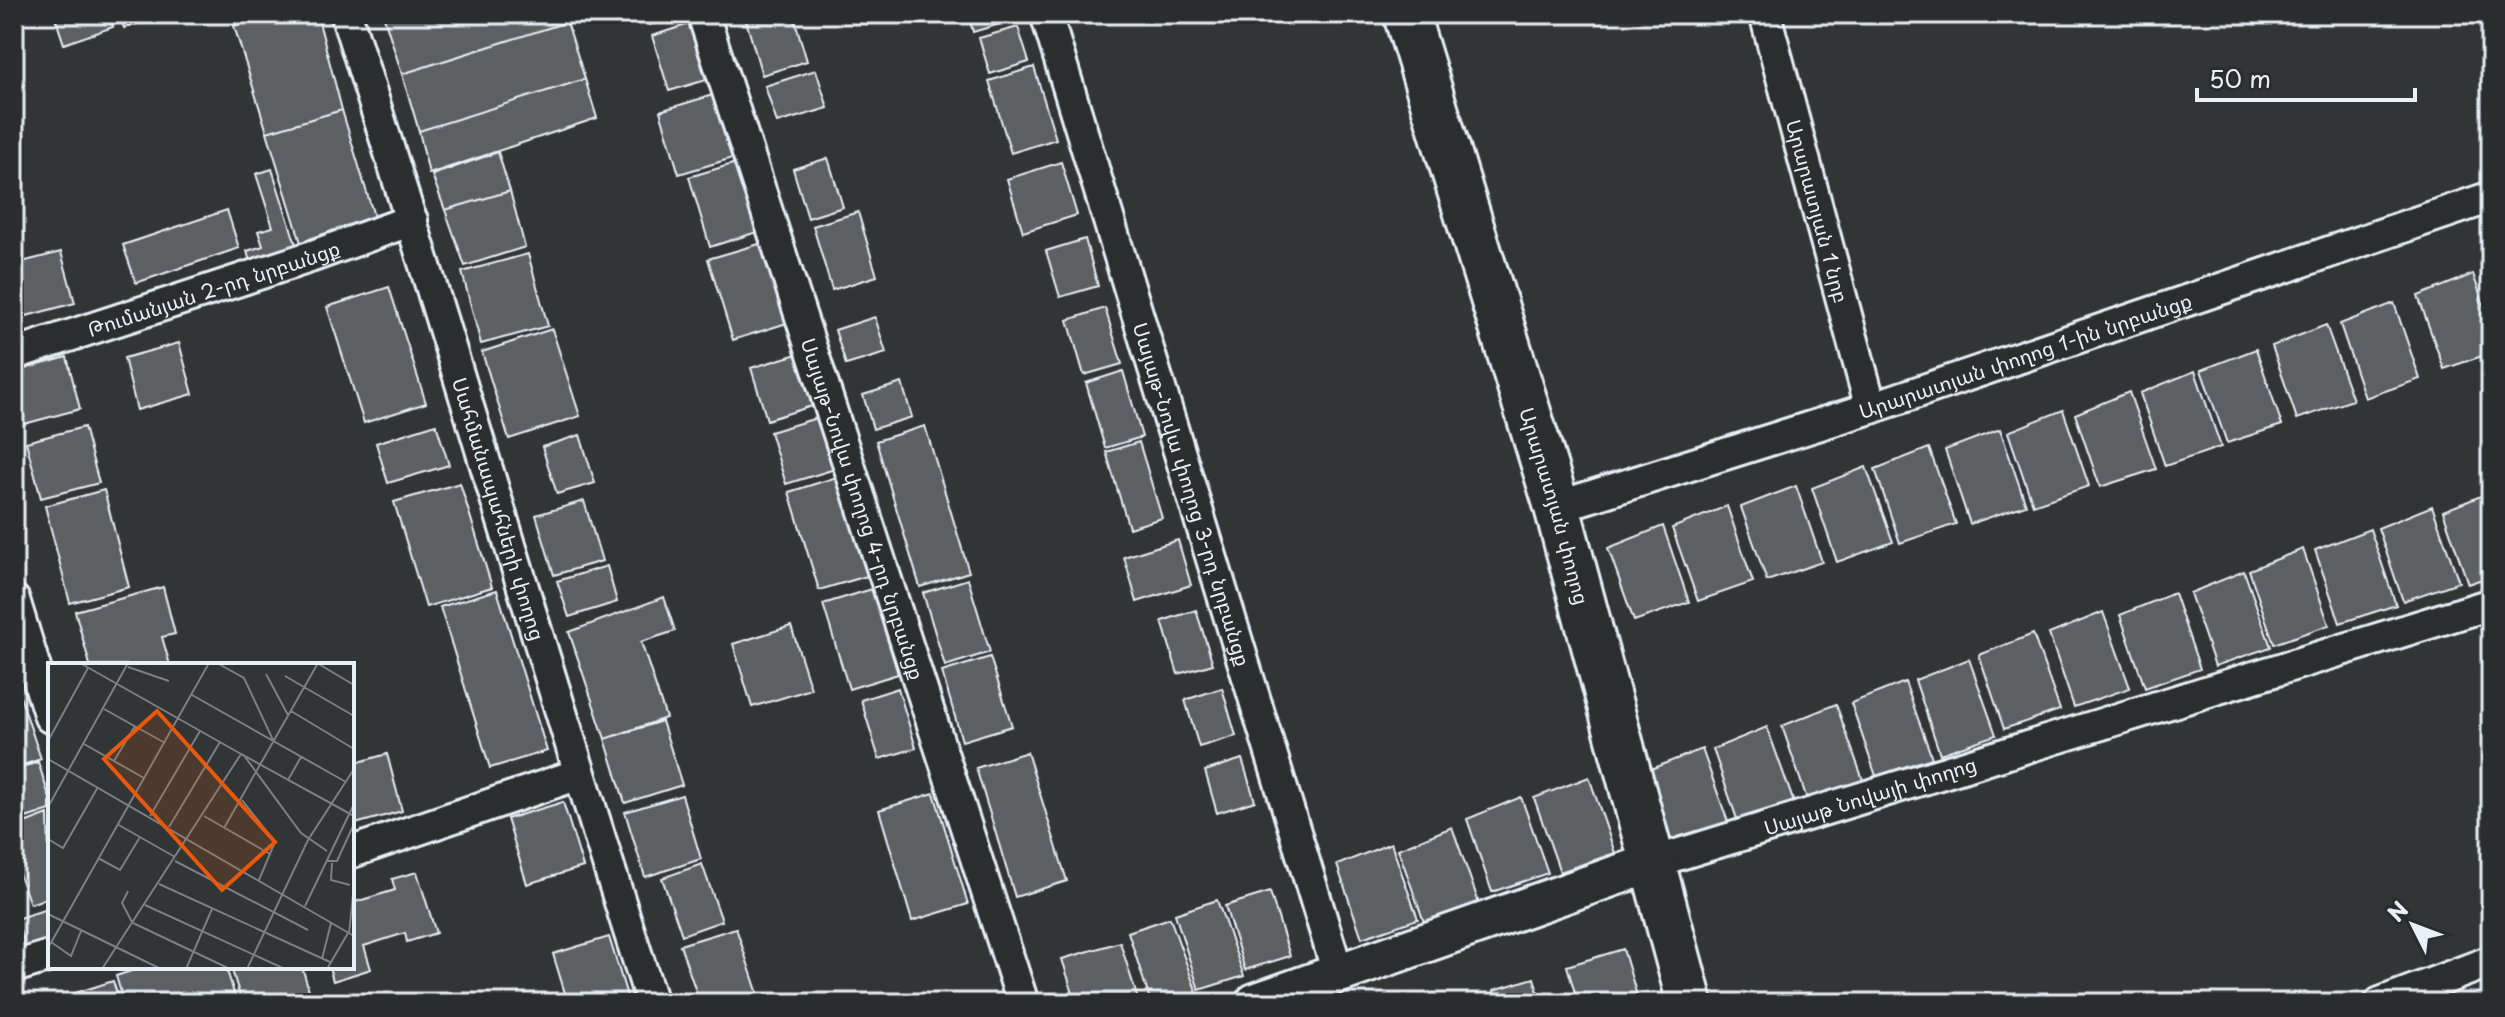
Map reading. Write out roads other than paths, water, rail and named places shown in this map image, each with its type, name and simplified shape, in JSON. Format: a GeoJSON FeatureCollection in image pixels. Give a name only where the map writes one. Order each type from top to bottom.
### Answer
{"type":"FeatureCollection","features":[{"type":"Feature","properties":{"kind":"main road","name":"Արարատյան փողոց"},"geometry":{"type":"LineString","coordinates":[[1406,14],[1557,507],[1690,1003]]}},
{"type":"Feature","properties":{"kind":"street","name":"Սահմանապահների փողոց"},"geometry":{"type":"LineString","coordinates":[[346,14],[652,1003]]}},
{"type":"Feature","properties":{"kind":"street","name":"Սայաթ-Նովա փողոց 4-րդ նրբանցք"},"geometry":{"type":"LineString","coordinates":[[703,14],[1023,1003]]}},
{"type":"Feature","properties":{"kind":"street","name":"Սայաթ-Նովա փողոց 3-րդ նրբանցք"},"geometry":{"type":"LineString","coordinates":[[1046,14],[1338,973]]}},
{"type":"Feature","properties":{"kind":"street","name":"Արարատյան 1 նրբ"},"geometry":{"type":"LineString","coordinates":[[1765,14],[1871,408]]}},
{"type":"Feature","properties":{"kind":"street","name":"Արարատյան փողոց 1-ին նրբանցք"},"geometry":{"type":"LineString","coordinates":[[1557,507],[1871,408],[2491,197]]}},
{"type":"Feature","properties":{"kind":"street","name":"Թումանյան 2-րդ նրբանցք"},"geometry":{"type":"LineString","coordinates":[[14,354],[301,260],[412,220]]}},
{"type":"Feature","properties":{"kind":"street"},"geometry":{"type":"LineString","coordinates":[[14,600],[48,710]]}},
{"type":"Feature","properties":{"kind":"street","name":"Սայաթ Նովայի փողոց"},"geometry":{"type":"LineString","coordinates":[[1255,1003],[1654,862],[2491,604]]}},
{"type":"Feature","properties":{"kind":"street"},"geometry":{"type":"LineString","coordinates":[[354,851],[579,774]]}},
{"type":"Feature","properties":{"kind":"street"},"geometry":{"type":"LineString","coordinates":[[14,967],[48,957]]}},
{"type":"Feature","properties":{"kind":"street"},"geometry":{"type":"LineString","coordinates":[[2380,1003],[2491,961]]}}]}
